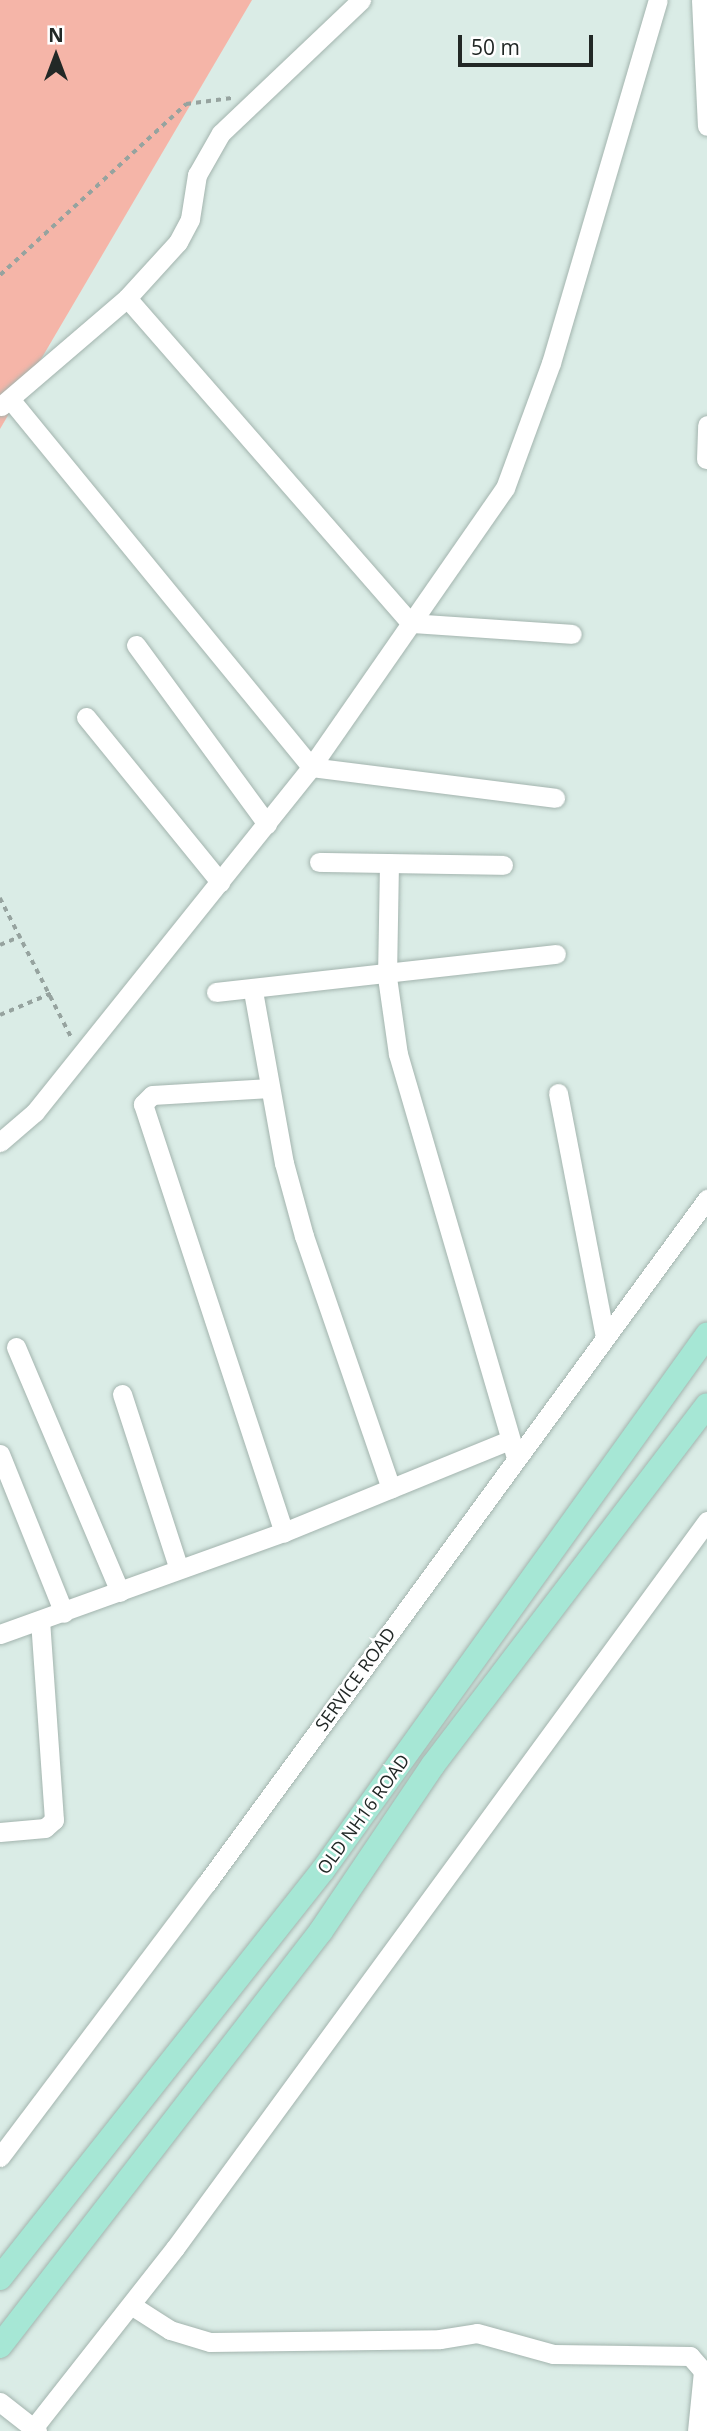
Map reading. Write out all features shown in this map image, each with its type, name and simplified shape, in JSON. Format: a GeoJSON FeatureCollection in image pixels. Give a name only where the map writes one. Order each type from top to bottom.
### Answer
{"type":"FeatureCollection","features":[{"type":"Feature","properties":{"kind":"main road","name":"OLD NH16 ROAD"},"geometry":{"type":"LineString","coordinates":[[0,2278],[323,1870],[707,1335]]}},
{"type":"Feature","properties":{"kind":"main road","name":"OLD NH16 ROAD"},"geometry":{"type":"LineString","coordinates":[[0,2346],[321,1931],[433,1765],[707,1405]]}},
{"type":"Feature","properties":{"kind":"street"},"geometry":{"type":"LineString","coordinates":[[361,0],[264,96],[220,133],[197,175],[185,232],[127,298],[5,403],[311,767],[555,798]]}},
{"type":"Feature","properties":{"kind":"street"},"geometry":{"type":"LineString","coordinates":[[0,1142],[35,1112],[78,1053],[118,1012],[267,824],[311,767],[505,488],[517,464],[658,0]]}},
{"type":"Feature","properties":{"kind":"street"},"geometry":{"type":"LineString","coordinates":[[701,0],[707,126]]}},
{"type":"Feature","properties":{"kind":"street"},"geometry":{"type":"LineString","coordinates":[[127,298],[411,623],[572,634]]}},
{"type":"Feature","properties":{"kind":"street"},"geometry":{"type":"LineString","coordinates":[[706,459],[707,425]]}},
{"type":"Feature","properties":{"kind":"street"},"geometry":{"type":"LineString","coordinates":[[136,645],[267,824]]}},
{"type":"Feature","properties":{"kind":"street"},"geometry":{"type":"LineString","coordinates":[[86,717],[220,882]]}},
{"type":"Feature","properties":{"kind":"street"},"geometry":{"type":"LineString","coordinates":[[319,862],[503,865]]}},
{"type":"Feature","properties":{"kind":"street"},"geometry":{"type":"LineString","coordinates":[[0,1634],[284,1532],[391,1488],[513,1449],[397,1054],[387,977],[389,863]]}},
{"type":"Feature","properties":{"kind":"street"},"geometry":{"type":"LineString","coordinates":[[216,992],[253,991],[387,977],[556,954]]}},
{"type":"Feature","properties":{"kind":"street"},"geometry":{"type":"LineString","coordinates":[[253,991],[270,1088],[304,1236],[391,1488]]}},
{"type":"Feature","properties":{"kind":"street"},"geometry":{"type":"LineString","coordinates":[[270,1088],[152,1095],[143,1104],[284,1532]]}},
{"type":"Feature","properties":{"kind":"street"},"geometry":{"type":"LineString","coordinates":[[558,1093],[605,1336]]}},
{"type":"Feature","properties":{"kind":"street","name":"SERVICE ROAD"},"geometry":{"type":"LineString","coordinates":[[0,2157],[206,1884],[513,1449],[605,1336],[707,1199]]}},
{"type":"Feature","properties":{"kind":"street"},"geometry":{"type":"LineString","coordinates":[[16,1347],[120,1592]]}},
{"type":"Feature","properties":{"kind":"street"},"geometry":{"type":"LineString","coordinates":[[122,1394],[179,1569]]}},
{"type":"Feature","properties":{"kind":"street"},"geometry":{"type":"LineString","coordinates":[[0,1454],[64,1613]]}},
{"type":"Feature","properties":{"kind":"street"},"geometry":{"type":"LineString","coordinates":[[0,2402],[33,2430],[131,2305],[707,1521]]}},
{"type":"Feature","properties":{"kind":"street"},"geometry":{"type":"LineString","coordinates":[[0,1832],[45,1828],[54,1820],[40,1621]]}},
{"type":"Feature","properties":{"kind":"street"},"geometry":{"type":"LineString","coordinates":[[131,2305],[170,2330],[210,2342],[440,2339],[477,2333],[553,2354],[690,2356],[703,2371],[697,2431]]}},
{"type":"Feature","properties":{"kind":"path"},"geometry":{"type":"LineString","coordinates":[[0,275],[186,104],[264,96]]}},
{"type":"Feature","properties":{"kind":"path"},"geometry":{"type":"LineString","coordinates":[[0,898],[52,993],[78,1053]]}},
{"type":"Feature","properties":{"kind":"path"},"geometry":{"type":"LineString","coordinates":[[0,944],[21,936]]}},
{"type":"Feature","properties":{"kind":"path"},"geometry":{"type":"LineString","coordinates":[[0,1015],[52,993]]}},
{"type":"Feature","properties":{"kind":"shaded area"},"geometry":{"type":"Polygon","coordinates":[[[0,0],[252,0],[0,429],[0,0]]]}}]}
